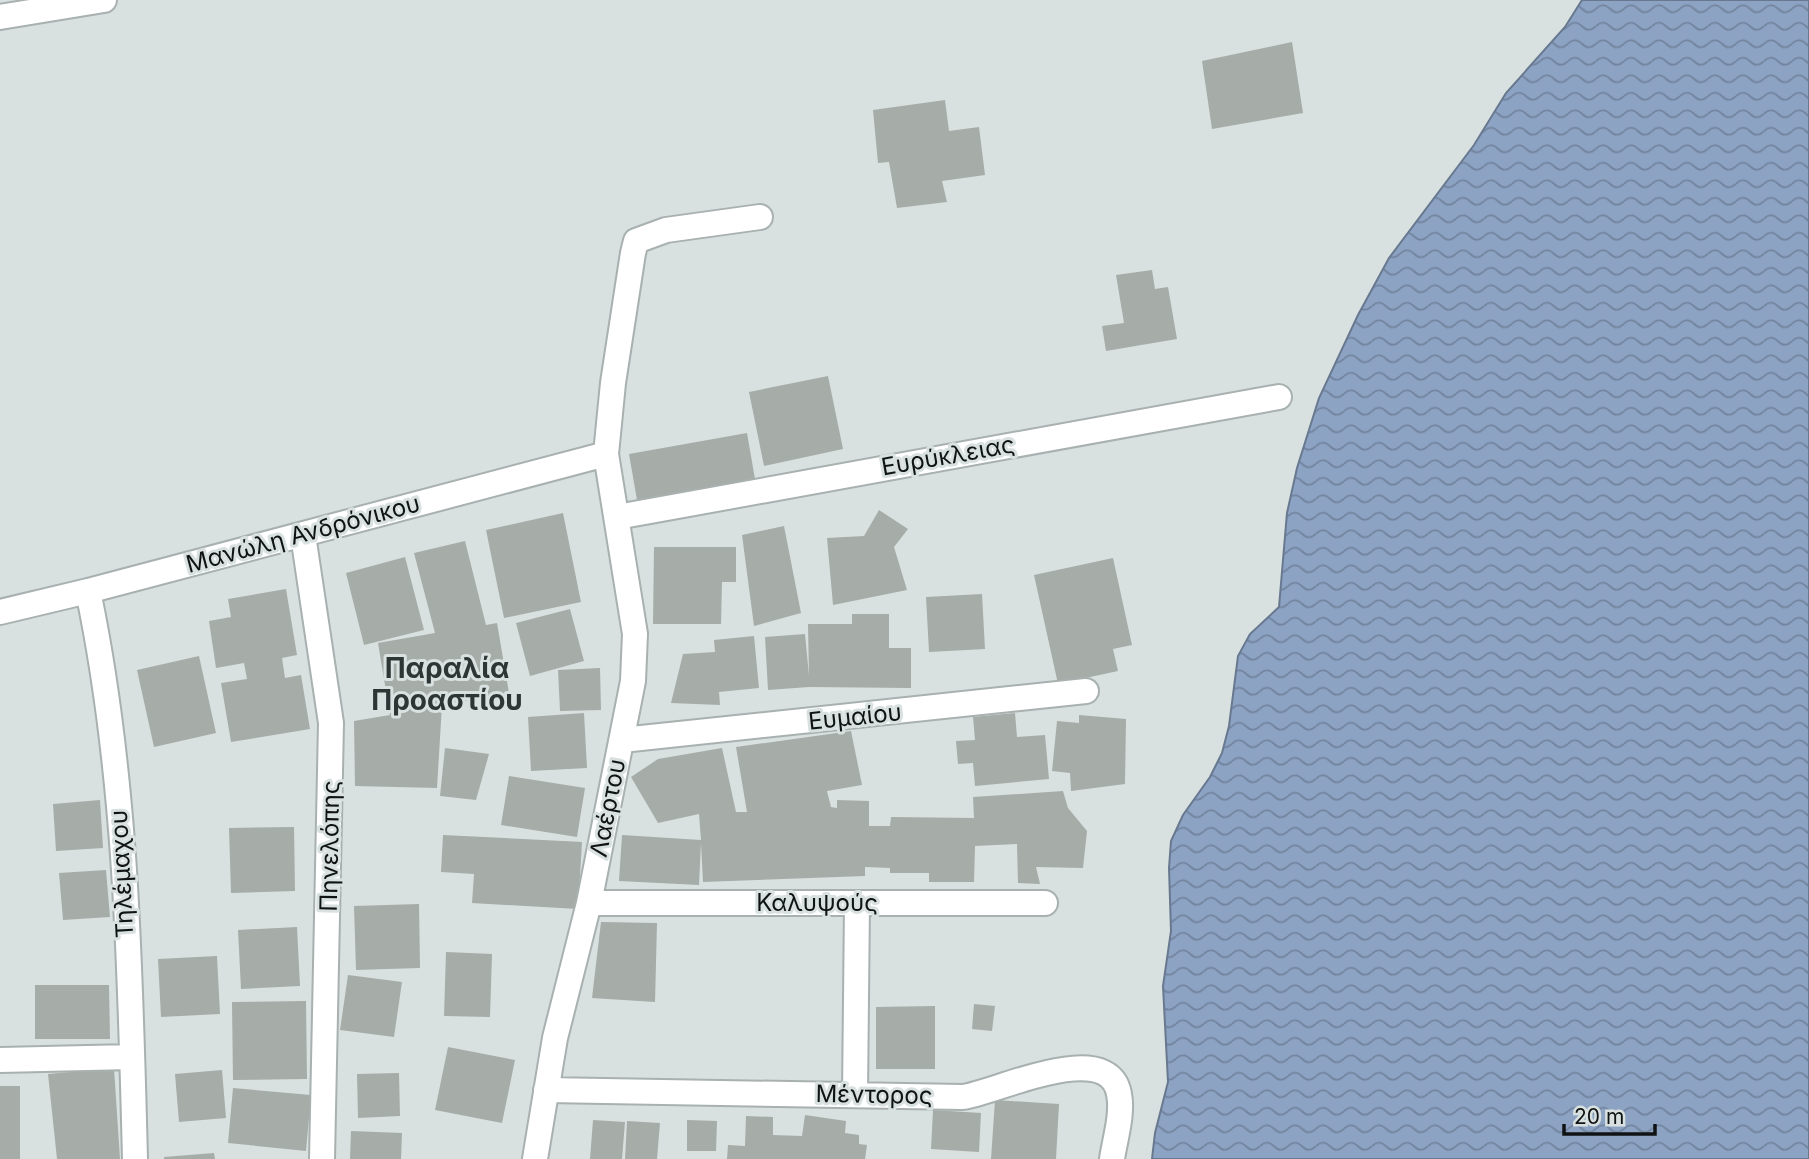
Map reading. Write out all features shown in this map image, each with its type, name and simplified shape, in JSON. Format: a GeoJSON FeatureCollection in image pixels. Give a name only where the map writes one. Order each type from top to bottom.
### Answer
{"type":"FeatureCollection","features":[{"type":"Feature","properties":{"kind":"street"},"geometry":{"type":"LineString","coordinates":[[0,17],[104,0]]}},
{"type":"Feature","properties":{"kind":"street","name":"Λαέρτου"},"geometry":{"type":"LineString","coordinates":[[535,1159],[555,1038],[589,903],[633,681],[635,634],[606,454],[613,383],[636,241],[666,230],[760,217]]}},
{"type":"Feature","properties":{"kind":"street","name":"Ευρύκλειας"},"geometry":{"type":"LineString","coordinates":[[617,517],[1279,397]]}},
{"type":"Feature","properties":{"kind":"street","name":"Μανώλη Ανδρόνικου"},"geometry":{"type":"LineString","coordinates":[[0,612],[88,592],[606,454]]}},
{"type":"Feature","properties":{"kind":"street","name":"Πηνελόπης"},"geometry":{"type":"LineString","coordinates":[[303,535],[331,723],[322,1159]]}},
{"type":"Feature","properties":{"kind":"street","name":"Τηλέμαχου"},"geometry":{"type":"LineString","coordinates":[[88,592],[113,738],[135,1159]]}},
{"type":"Feature","properties":{"kind":"street","name":"Ευμαίου"},"geometry":{"type":"LineString","coordinates":[[622,740],[1087,691]]}},
{"type":"Feature","properties":{"kind":"street","name":"Καλυψούς"},"geometry":{"type":"LineString","coordinates":[[589,903],[1045,903]]}},
{"type":"Feature","properties":{"kind":"street"},"geometry":{"type":"LineString","coordinates":[[855,1095],[857,903]]}},
{"type":"Feature","properties":{"kind":"street"},"geometry":{"type":"LineString","coordinates":[[0,1060],[131,1057]]}},
{"type":"Feature","properties":{"kind":"street","name":"Μέντορος"},"geometry":{"type":"LineString","coordinates":[[546,1090],[963,1097],[983,1094],[1046,1073],[1102,1070],[1112,1076],[1120,1099],[1112,1159]]}},
{"type":"Feature","properties":{"kind":"water"},"geometry":{"type":"Polygon","coordinates":[[[1582,0],[1809,0],[1809,1159],[1152,1159],[1155,1133],[1168,1082],[1163,986],[1171,931],[1171,841],[1183,815],[1210,777],[1222,753],[1229,726],[1238,656],[1250,634],[1279,607],[1287,513],[1297,468],[1319,398],[1358,315],[1389,258],[1474,145],[1506,93],[1565,27],[1582,0]]]}},
{"type":"Feature","properties":{"kind":"building"},"geometry":{"type":"Polygon","coordinates":[[[1292,42],[1303,113],[1212,129],[1202,61],[1292,42]]]}},
{"type":"Feature","properties":{"kind":"building"},"geometry":{"type":"Polygon","coordinates":[[[945,100],[949,131],[979,127],[985,175],[942,181],[947,202],[897,208],[889,162],[878,163],[873,110],[945,100]]]}},
{"type":"Feature","properties":{"kind":"building"},"geometry":{"type":"Polygon","coordinates":[[[1152,270],[1155,289],[1168,287],[1177,339],[1106,351],[1102,326],[1124,323],[1116,275],[1152,270]]]}},
{"type":"Feature","properties":{"kind":"building"},"geometry":{"type":"Polygon","coordinates":[[[828,376],[843,449],[764,466],[749,392],[828,376]]]}},
{"type":"Feature","properties":{"kind":"building"},"geometry":{"type":"Polygon","coordinates":[[[747,433],[755,479],[637,500],[629,454],[747,433]]]}},
{"type":"Feature","properties":{"kind":"building"},"geometry":{"type":"Polygon","coordinates":[[[879,510],[908,529],[894,547],[907,590],[833,605],[827,538],[864,536],[879,510]]]}},
{"type":"Feature","properties":{"kind":"building"},"geometry":{"type":"Polygon","coordinates":[[[563,513],[581,602],[504,618],[486,530],[563,513]]]}},
{"type":"Feature","properties":{"kind":"building"},"geometry":{"type":"Polygon","coordinates":[[[784,526],[801,613],[754,626],[742,535],[784,526]]]}},
{"type":"Feature","properties":{"kind":"building"},"geometry":{"type":"Polygon","coordinates":[[[465,541],[486,625],[497,623],[509,693],[442,705],[437,788],[355,786],[354,721],[390,715],[378,643],[435,633],[414,553],[465,541]]]}},
{"type":"Feature","properties":{"kind":"building"},"geometry":{"type":"Polygon","coordinates":[[[654,547],[736,547],[736,582],[722,582],[721,624],[653,624],[654,547]]]}},
{"type":"Feature","properties":{"kind":"building"},"geometry":{"type":"Polygon","coordinates":[[[405,557],[424,630],[364,645],[346,573],[405,557]]]}},
{"type":"Feature","properties":{"kind":"building"},"geometry":{"type":"Polygon","coordinates":[[[1113,558],[1132,645],[1113,649],[1118,671],[1058,684],[1034,575],[1113,558]]]}},
{"type":"Feature","properties":{"kind":"building"},"geometry":{"type":"Polygon","coordinates":[[[286,589],[297,655],[282,658],[285,678],[301,675],[310,729],[231,742],[221,683],[247,679],[244,663],[216,668],[209,621],[231,617],[228,599],[286,589]]]}},
{"type":"Feature","properties":{"kind":"building"},"geometry":{"type":"Polygon","coordinates":[[[982,594],[985,649],[929,652],[926,597],[982,594]]]}},
{"type":"Feature","properties":{"kind":"building"},"geometry":{"type":"Polygon","coordinates":[[[570,609],[584,661],[530,676],[516,623],[570,609]]]}},
{"type":"Feature","properties":{"kind":"building"},"geometry":{"type":"Polygon","coordinates":[[[852,614],[889,614],[889,648],[911,648],[911,688],[809,687],[768,690],[765,637],[805,634],[809,676],[808,624],[852,624],[852,614]]]}},
{"type":"Feature","properties":{"kind":"building"},"geometry":{"type":"Polygon","coordinates":[[[754,636],[759,688],[719,692],[720,705],[671,703],[683,654],[715,652],[714,640],[754,636]]]}},
{"type":"Feature","properties":{"kind":"building"},"geometry":{"type":"Polygon","coordinates":[[[199,656],[216,733],[154,747],[137,670],[199,656]]]}},
{"type":"Feature","properties":{"kind":"building"},"geometry":{"type":"Polygon","coordinates":[[[600,668],[601,710],[560,711],[558,670],[600,668]]]}},
{"type":"Feature","properties":{"kind":"building"},"geometry":{"type":"Polygon","coordinates":[[[584,713],[587,768],[531,771],[528,717],[584,713]]]}},
{"type":"Feature","properties":{"kind":"building"},"geometry":{"type":"Polygon","coordinates":[[[1015,713],[1017,737],[1045,735],[1049,779],[975,786],[973,763],[958,764],[956,741],[975,740],[973,717],[1015,713]]]}},
{"type":"Feature","properties":{"kind":"building"},"geometry":{"type":"Polygon","coordinates":[[[1079,715],[1126,719],[1125,784],[1071,791],[1070,773],[1052,771],[1057,721],[1079,723],[1079,715]]]}},
{"type":"Feature","properties":{"kind":"building"},"geometry":{"type":"Polygon","coordinates":[[[851,731],[862,785],[827,791],[831,807],[837,808],[837,800],[869,801],[869,826],[890,826],[891,817],[974,818],[973,797],[1063,791],[1068,808],[1087,831],[1083,868],[1036,867],[1040,884],[1018,883],[1017,844],[975,846],[974,882],[929,882],[929,873],[890,873],[890,868],[865,867],[865,876],[703,882],[701,843],[699,885],[619,881],[622,835],[701,840],[699,814],[658,823],[631,777],[658,759],[722,748],[736,812],[747,812],[736,747],[851,731]]]}},
{"type":"Feature","properties":{"kind":"building"},"geometry":{"type":"Polygon","coordinates":[[[445,748],[489,754],[476,800],[440,796],[445,748]]]}},
{"type":"Feature","properties":{"kind":"building"},"geometry":{"type":"Polygon","coordinates":[[[509,776],[585,788],[577,837],[501,825],[509,776]]]}},
{"type":"Feature","properties":{"kind":"building"},"geometry":{"type":"Polygon","coordinates":[[[100,800],[103,848],[56,851],[53,804],[100,800]]]}},
{"type":"Feature","properties":{"kind":"building"},"geometry":{"type":"Polygon","coordinates":[[[294,827],[295,891],[231,893],[229,828],[294,827]]]}},
{"type":"Feature","properties":{"kind":"building"},"geometry":{"type":"Polygon","coordinates":[[[443,835],[582,842],[578,909],[472,903],[474,874],[441,872],[443,835]]]}},
{"type":"Feature","properties":{"kind":"building"},"geometry":{"type":"Polygon","coordinates":[[[106,870],[110,917],[63,920],[59,873],[106,870]]]}},
{"type":"Feature","properties":{"kind":"building"},"geometry":{"type":"Polygon","coordinates":[[[419,904],[420,968],[356,970],[354,906],[419,904]]]}},
{"type":"Feature","properties":{"kind":"building"},"geometry":{"type":"Polygon","coordinates":[[[601,922],[657,923],[655,1002],[592,998],[601,922]]]}},
{"type":"Feature","properties":{"kind":"building"},"geometry":{"type":"Polygon","coordinates":[[[297,927],[300,986],[241,989],[238,930],[297,927]]]}},
{"type":"Feature","properties":{"kind":"building"},"geometry":{"type":"Polygon","coordinates":[[[446,952],[492,954],[490,1017],[444,1016],[446,952]]]}},
{"type":"Feature","properties":{"kind":"building"},"geometry":{"type":"Polygon","coordinates":[[[217,956],[220,1014],[161,1017],[158,959],[217,956]]]}},
{"type":"Feature","properties":{"kind":"building"},"geometry":{"type":"Polygon","coordinates":[[[348,975],[402,982],[394,1037],[340,1030],[348,975]]]}},
{"type":"Feature","properties":{"kind":"building"},"geometry":{"type":"Polygon","coordinates":[[[35,985],[109,985],[110,1039],[35,1039],[35,985]]]}},
{"type":"Feature","properties":{"kind":"building"},"geometry":{"type":"Polygon","coordinates":[[[306,1001],[307,1079],[233,1080],[232,1002],[306,1001]]]}},
{"type":"Feature","properties":{"kind":"building"},"geometry":{"type":"Polygon","coordinates":[[[974,1004],[995,1006],[992,1031],[972,1029],[974,1004]]]}},
{"type":"Feature","properties":{"kind":"building"},"geometry":{"type":"Polygon","coordinates":[[[935,1006],[935,1069],[876,1069],[876,1007],[935,1006]]]}},
{"type":"Feature","properties":{"kind":"building"},"geometry":{"type":"Polygon","coordinates":[[[448,1047],[515,1060],[502,1123],[435,1110],[448,1047]]]}},
{"type":"Feature","properties":{"kind":"building"},"geometry":{"type":"Polygon","coordinates":[[[114,1068],[120,1159],[57,1159],[48,1074],[114,1068]]]}},
{"type":"Feature","properties":{"kind":"building"},"geometry":{"type":"Polygon","coordinates":[[[222,1070],[226,1118],[179,1122],[175,1074],[222,1070]]]}},
{"type":"Feature","properties":{"kind":"building"},"geometry":{"type":"Polygon","coordinates":[[[399,1073],[400,1116],[358,1118],[357,1074],[399,1073]]]}},
{"type":"Feature","properties":{"kind":"building"},"geometry":{"type":"Polygon","coordinates":[[[0,1086],[20,1086],[20,1159],[0,1159],[0,1086]]]}},
{"type":"Feature","properties":{"kind":"building"},"geometry":{"type":"Polygon","coordinates":[[[233,1088],[311,1095],[306,1151],[228,1143],[233,1088]]]}},
{"type":"Feature","properties":{"kind":"building"},"geometry":{"type":"Polygon","coordinates":[[[995,1100],[1059,1104],[1056,1159],[991,1159],[995,1100]]]}},
{"type":"Feature","properties":{"kind":"building"},"geometry":{"type":"Polygon","coordinates":[[[933,1110],[981,1113],[979,1152],[931,1149],[933,1110]]]}},
{"type":"Feature","properties":{"kind":"building"},"geometry":{"type":"Polygon","coordinates":[[[805,1115],[846,1121],[845,1133],[859,1135],[859,1144],[867,1145],[865,1159],[727,1159],[728,1145],[745,1146],[746,1116],[773,1117],[773,1135],[802,1136],[805,1115]]]}},
{"type":"Feature","properties":{"kind":"building"},"geometry":{"type":"Polygon","coordinates":[[[593,1120],[625,1122],[622,1159],[590,1159],[593,1120]]]}},
{"type":"Feature","properties":{"kind":"building"},"geometry":{"type":"Polygon","coordinates":[[[687,1120],[717,1121],[716,1151],[687,1151],[687,1120]]]}},
{"type":"Feature","properties":{"kind":"building"},"geometry":{"type":"Polygon","coordinates":[[[627,1121],[660,1123],[657,1159],[625,1159],[627,1121]]]}},
{"type":"Feature","properties":{"kind":"building"},"geometry":{"type":"Polygon","coordinates":[[[351,1131],[402,1133],[401,1159],[350,1159],[351,1131]]]}},
{"type":"Feature","properties":{"kind":"building"},"geometry":{"type":"Polygon","coordinates":[[[214,1153],[215,1159],[164,1159],[164,1157],[214,1153]]]}},
{"type":"Feature","properties":{"kind":"district","name":"Παραλία Προαστίου"},"geometry":{"type":"Point","coordinates":[447,684]}}]}
